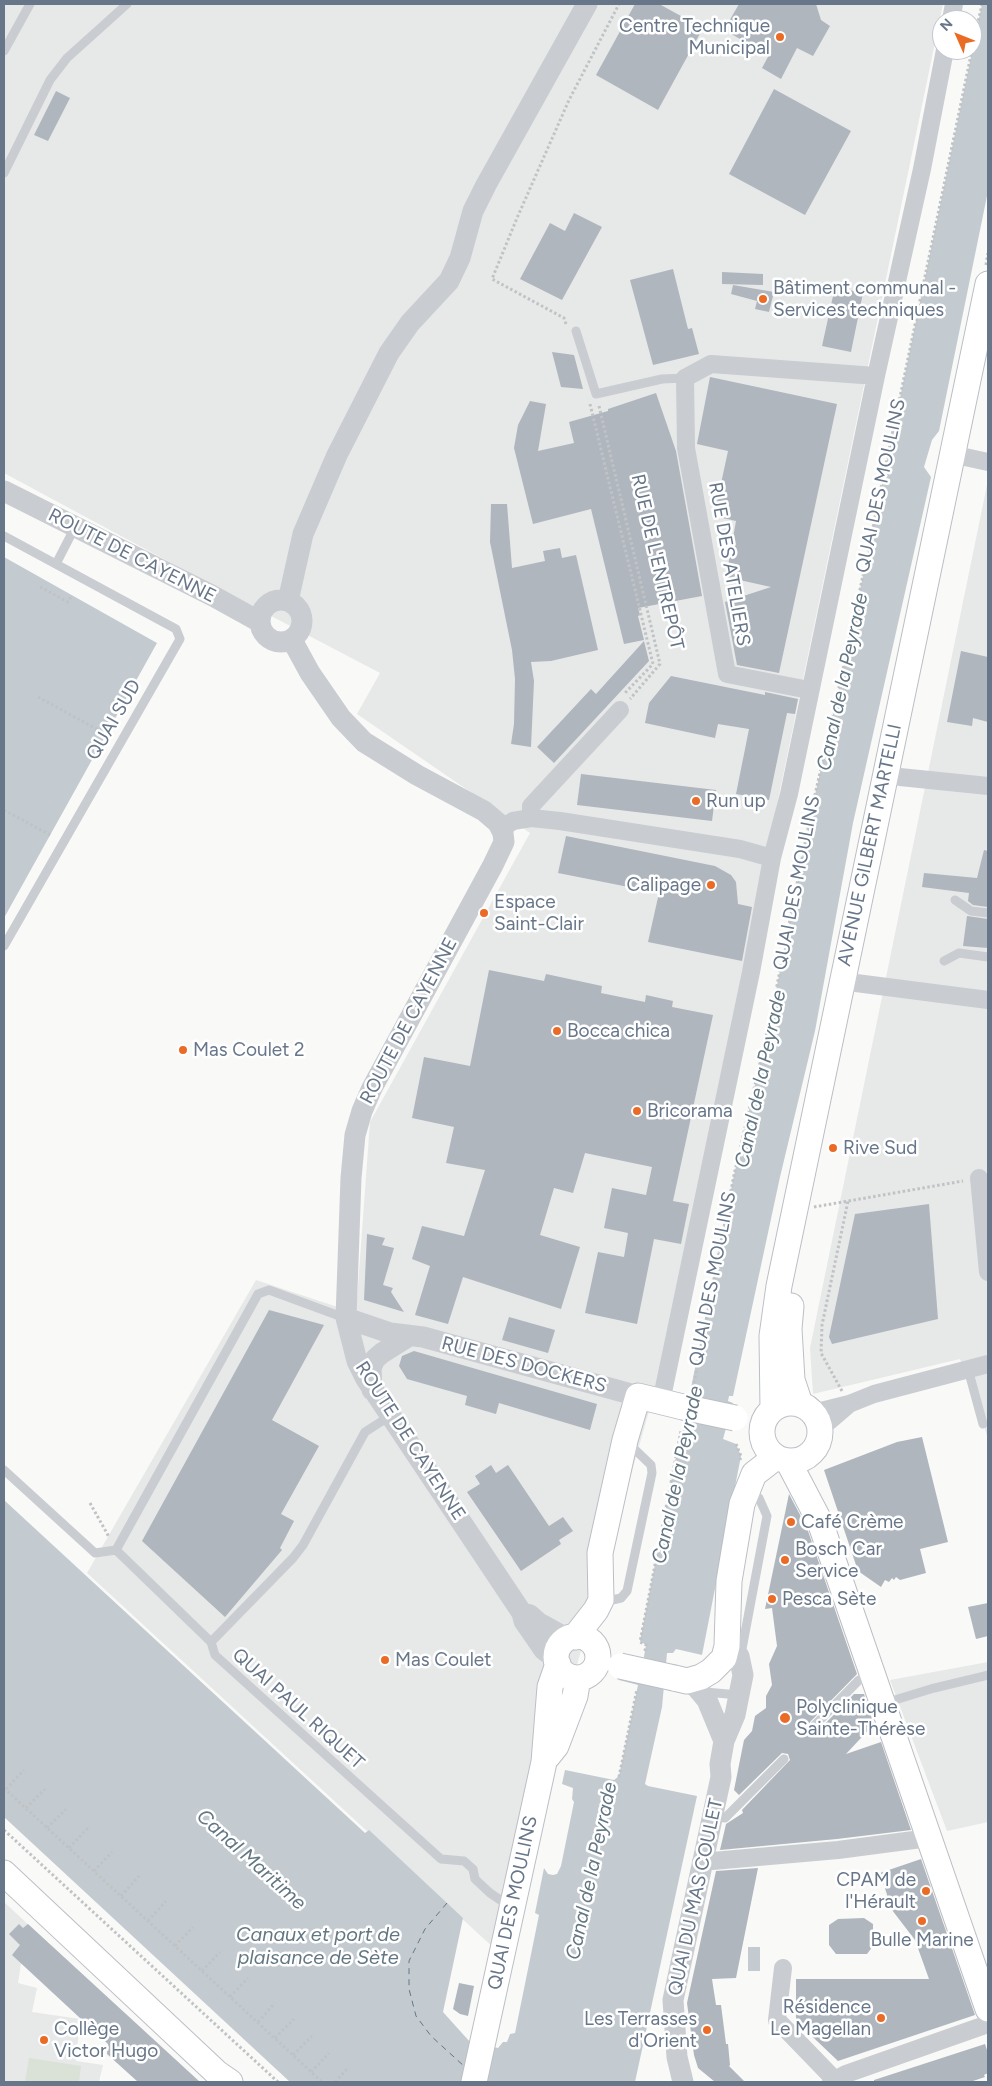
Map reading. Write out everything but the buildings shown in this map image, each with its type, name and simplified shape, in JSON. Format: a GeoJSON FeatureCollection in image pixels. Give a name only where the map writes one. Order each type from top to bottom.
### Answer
{"type":"FeatureCollection","features":[{"type":"Feature","properties":{"kind":"main road","name":"AVENUE GILBERT MARTELLI"},"geometry":{"type":"LineString","coordinates":[[768,1416],[772,1336],[779,1286],[988,284]]}},
{"type":"Feature","properties":{"kind":"main road","name":"AVENUE GILBERT MARTELLI"},"geometry":{"type":"LineString","coordinates":[[820,1522],[814,1479],[812,1424],[792,1380],[789,1329],[791,1307],[808,1208],[900,777],[977,459],[988,351]]}},
{"type":"Feature","properties":{"kind":"main road"},"geometry":{"type":"LineString","coordinates":[[564,1650],[588,1640],[593,1644],[598,1656],[609,1664],[690,1684],[711,1671],[724,1658],[727,1646],[729,1581],[742,1504],[748,1488],[754,1474],[782,1459],[798,1460],[806,1456],[812,1424],[790,1402],[781,1404],[768,1416],[762,1431],[765,1446],[782,1459],[820,1522],[988,2009]]}},
{"type":"Feature","properties":{"kind":"main road"},"geometry":{"type":"LineString","coordinates":[[674,1404],[735,1418],[768,1416]]}},
{"type":"Feature","properties":{"kind":"main road","name":"QUAI DES MOULINS"},"geometry":{"type":"LineString","coordinates":[[600,1600],[600,1553],[625,1440],[674,1404]]}},
{"type":"Feature","properties":{"kind":"main road"},"geometry":{"type":"LineString","coordinates":[[544,1762],[550,1687],[564,1650],[596,1610],[600,1600]]}},
{"type":"Feature","properties":{"kind":"main road"},"geometry":{"type":"LineString","coordinates":[[564,1650],[563,1673],[578,1678],[609,1664]]}},
{"type":"Feature","properties":{"kind":"main road"},"geometry":{"type":"LineString","coordinates":[[544,1762],[556,1746],[575,1696],[578,1678]]}},
{"type":"Feature","properties":{"kind":"main road","name":"QUAI DES MOULINS"},"geometry":{"type":"LineString","coordinates":[[474,2082],[544,1762]]}},
{"type":"Feature","properties":{"kind":"main road"},"geometry":{"type":"LineString","coordinates":[[4,1873],[217,2073],[230,2082]]}},
{"type":"Feature","properties":{"kind":"street"},"geometry":{"type":"LineString","coordinates":[[288,601],[303,534],[337,455],[389,353],[410,323],[449,281],[460,258],[473,211],[587,4]]}},
{"type":"Feature","properties":{"kind":"street","name":"QUAI DES MOULINS"},"geometry":{"type":"LineString","coordinates":[[674,1404],[772,858],[789,794],[809,690],[922,169],[943,60]]}},
{"type":"Feature","properties":{"kind":"street"},"geometry":{"type":"LineString","coordinates":[[685,378],[711,364],[876,376]]}},
{"type":"Feature","properties":{"kind":"street","name":"RUE DES ATELIERS"},"geometry":{"type":"LineString","coordinates":[[685,378],[686,448],[727,674],[809,690]]}},
{"type":"Feature","properties":{"kind":"street","name":"ROUTE DE CAYENNE"},"geometry":{"type":"LineString","coordinates":[[4,491],[260,622],[262,630],[274,642],[283,643],[292,640]]}},
{"type":"Feature","properties":{"kind":"street"},"geometry":{"type":"LineString","coordinates":[[260,622],[261,614],[272,602],[288,601],[295,605],[303,619],[302,628],[292,640],[310,673],[341,718],[364,742],[417,775],[475,805],[492,818],[501,829],[513,821],[531,818],[560,821],[740,849],[772,858]]}},
{"type":"Feature","properties":{"kind":"street"},"geometry":{"type":"LineString","coordinates":[[531,818],[531,806],[619,705]]}},
{"type":"Feature","properties":{"kind":"street"},"geometry":{"type":"LineString","coordinates":[[900,777],[988,786]]}},
{"type":"Feature","properties":{"kind":"street","name":"ROUTE DE CAYENNE"},"geometry":{"type":"LineString","coordinates":[[501,829],[504,842],[372,1088],[362,1111],[355,1135],[351,1178],[346,1318],[357,1361],[372,1390],[522,1613],[530,1615],[564,1650]]}},
{"type":"Feature","properties":{"kind":"street"},"geometry":{"type":"LineString","coordinates":[[856,983],[988,1000]]}},
{"type":"Feature","properties":{"kind":"street"},"geometry":{"type":"LineString","coordinates":[[979,1178],[988,1272]]}},
{"type":"Feature","properties":{"kind":"street","name":"RUE DES DOCKERS"},"geometry":{"type":"LineString","coordinates":[[346,1318],[390,1333],[423,1337],[674,1404]]}},
{"type":"Feature","properties":{"kind":"street"},"geometry":{"type":"LineString","coordinates":[[372,1390],[371,1368],[375,1359],[409,1336]]}},
{"type":"Feature","properties":{"kind":"street"},"geometry":{"type":"LineString","coordinates":[[812,1424],[849,1404],[874,1394],[988,1364]]}},
{"type":"Feature","properties":{"kind":"street","name":"QUAI DU MAS COULET"},"geometry":{"type":"LineString","coordinates":[[683,2082],[678,2057],[673,2000],[701,1862],[721,1777],[720,1764],[724,1741],[735,1715],[743,1675],[736,1662]]}},
{"type":"Feature","properties":{"kind":"street"},"geometry":{"type":"LineString","coordinates":[[690,1684],[707,1700],[724,1741]]}},
{"type":"Feature","properties":{"kind":"street"},"geometry":{"type":"LineString","coordinates":[[701,1862],[838,1850],[929,1838]]}},
{"type":"Feature","properties":{"kind":"street"},"geometry":{"type":"LineString","coordinates":[[784,1968],[777,2020],[833,2081],[988,2024]]}},
{"type":"Feature","properties":{"kind":"lane"},"geometry":{"type":"LineString","coordinates":[[4,51],[30,4]]}},
{"type":"Feature","properties":{"kind":"lane"},"geometry":{"type":"LineString","coordinates":[[4,173],[50,80],[73,53],[127,4]]}},
{"type":"Feature","properties":{"kind":"lane"},"geometry":{"type":"LineString","coordinates":[[576,331],[592,397],[662,379],[685,378]]}},
{"type":"Feature","properties":{"kind":"lane"},"geometry":{"type":"LineString","coordinates":[[4,536],[56,564],[75,526]]}},
{"type":"Feature","properties":{"kind":"lane","name":"QUAI SUD"},"geometry":{"type":"LineString","coordinates":[[4,946],[180,639],[176,629],[56,564]]}},
{"type":"Feature","properties":{"kind":"lane"},"geometry":{"type":"LineString","coordinates":[[955,900],[971,911],[988,913]]}},
{"type":"Feature","properties":{"kind":"lane"},"geometry":{"type":"LineString","coordinates":[[944,961],[959,954],[988,957]]}},
{"type":"Feature","properties":{"kind":"lane"},"geometry":{"type":"LineString","coordinates":[[4,1470],[95,1553],[116,1550],[258,1294],[269,1290],[346,1318]]}},
{"type":"Feature","properties":{"kind":"lane"},"geometry":{"type":"LineString","coordinates":[[968,1369],[983,1424]]}},
{"type":"Feature","properties":{"kind":"lane"},"geometry":{"type":"LineString","coordinates":[[211,1642],[294,1558],[365,1432],[390,1416]]}},
{"type":"Feature","properties":{"kind":"lane"},"geometry":{"type":"LineString","coordinates":[[600,1600],[608,1601],[621,1598],[627,1591],[652,1472],[651,1465],[625,1440]]}},
{"type":"Feature","properties":{"kind":"lane","name":"QUAI DU MAS COULET"},"geometry":{"type":"LineString","coordinates":[[736,1662],[768,1516],[759,1498],[748,1488]]}},
{"type":"Feature","properties":{"kind":"lane","name":"QUAI PAUL RIQUET"},"geometry":{"type":"LineString","coordinates":[[116,1550],[211,1642],[215,1655],[441,1859],[464,1861],[473,1869],[476,1879],[490,1893],[512,1908]]}},
{"type":"Feature","properties":{"kind":"lane"},"geometry":{"type":"LineString","coordinates":[[814,1726],[859,1680],[873,1676]]}},
{"type":"Feature","properties":{"kind":"lane"},"geometry":{"type":"LineString","coordinates":[[883,1703],[934,1688],[988,1676]]}},
{"type":"Feature","properties":{"kind":"lane"},"geometry":{"type":"LineString","coordinates":[[690,1684],[720,1677]]}},
{"type":"Feature","properties":{"kind":"lane"},"geometry":{"type":"LineString","coordinates":[[690,1684],[739,1695]]}},
{"type":"Feature","properties":{"kind":"lane"},"geometry":{"type":"LineString","coordinates":[[711,1816],[725,1818],[784,1759]]}},
{"type":"Feature","properties":{"kind":"path"},"geometry":{"type":"LineString","coordinates":[[567,327],[564,318],[492,279],[568,100],[619,4]]}},
{"type":"Feature","properties":{"kind":"path","name":"QUAI DES MOULINS"},"geometry":{"type":"LineString","coordinates":[[674,1404],[698,1388],[691,1388],[734,1176],[771,1016],[811,813],[850,638],[970,60]]}},
{"type":"Feature","properties":{"kind":"path"},"geometry":{"type":"LineString","coordinates":[[592,397],[653,664],[619,705]]}},
{"type":"Feature","properties":{"kind":"path","name":"RUE DE L'ENTREPÔT"},"geometry":{"type":"LineString","coordinates":[[592,397],[660,664],[619,705]]}},
{"type":"Feature","properties":{"kind":"path"},"geometry":{"type":"LineString","coordinates":[[40,587],[68,602],[72,595]]}},
{"type":"Feature","properties":{"kind":"path"},"geometry":{"type":"LineString","coordinates":[[38,697],[106,734]]}},
{"type":"Feature","properties":{"kind":"path"},"geometry":{"type":"LineString","coordinates":[[4,810],[50,835]]}},
{"type":"Feature","properties":{"kind":"path"},"geometry":{"type":"LineString","coordinates":[[808,1208],[979,1178]]}},
{"type":"Feature","properties":{"kind":"path"},"geometry":{"type":"LineString","coordinates":[[848,1201],[822,1325],[820,1353],[849,1404]]}},
{"type":"Feature","properties":{"kind":"path"},"geometry":{"type":"LineString","coordinates":[[644,1654],[646,1645],[640,1642],[681,1431],[687,1432],[674,1404]]}},
{"type":"Feature","properties":{"kind":"path"},"geometry":{"type":"LineString","coordinates":[[90,1503],[116,1550]]}},
{"type":"Feature","properties":{"kind":"path"},"geometry":{"type":"LineString","coordinates":[[619,1776],[638,1684]]}},
{"type":"Feature","properties":{"kind":"path"},"geometry":{"type":"LineString","coordinates":[[24,1770],[5,1789],[322,2082]]}},
{"type":"Feature","properties":{"kind":"path"},"geometry":{"type":"LineString","coordinates":[[26,1808],[45,1789]]}},
{"type":"Feature","properties":{"kind":"path"},"geometry":{"type":"LineString","coordinates":[[47,1828],[66,1808]]}},
{"type":"Feature","properties":{"kind":"path"},"geometry":{"type":"LineString","coordinates":[[69,1848],[88,1828]]}},
{"type":"Feature","properties":{"kind":"path"},"geometry":{"type":"LineString","coordinates":[[4,1830],[278,2082]]}},
{"type":"Feature","properties":{"kind":"path"},"geometry":{"type":"LineString","coordinates":[[94,1871],[112,1852]]}},
{"type":"Feature","properties":{"kind":"path"},"geometry":{"type":"LineString","coordinates":[[121,1896],[139,1876]]}},
{"type":"Feature","properties":{"kind":"path"},"geometry":{"type":"LineString","coordinates":[[148,1921],[166,1901]]}},
{"type":"Feature","properties":{"kind":"path"},"geometry":{"type":"LineString","coordinates":[[175,1946],[193,1927]]}},
{"type":"Feature","properties":{"kind":"path"},"geometry":{"type":"LineString","coordinates":[[202,1971],[220,1952]]}},
{"type":"Feature","properties":{"kind":"path"},"geometry":{"type":"LineString","coordinates":[[230,1997],[248,1978]]}},
{"type":"Feature","properties":{"kind":"path"},"geometry":{"type":"LineString","coordinates":[[258,2022],[275,2003]]}},
{"type":"Feature","properties":{"kind":"path"},"geometry":{"type":"LineString","coordinates":[[275,2038],[294,2019]]}},
{"type":"Feature","properties":{"kind":"path"},"geometry":{"type":"LineString","coordinates":[[293,2055],[312,2036]]}},
{"type":"Feature","properties":{"kind":"path"},"geometry":{"type":"LineString","coordinates":[[311,2072],[329,2052]]}},
{"type":"Feature","properties":{"kind":"path"},"geometry":{"type":"LineString","coordinates":[[334,2082],[347,2069]]}},
{"type":"Feature","properties":{"kind":"shaded area"},"geometry":{"type":"Polygon","coordinates":[[[4,4],[943,4],[942,10],[932,10],[932,57],[657,1383],[496,1950],[87,1573],[256,1280],[356,1313],[370,1122],[530,833],[357,714],[380,673],[4,473],[4,4]]]}},
{"type":"Feature","properties":{"kind":"shaded area"},"geometry":{"type":"Polygon","coordinates":[[[988,480],[988,1438],[960,1359],[813,1394],[810,1348],[988,480]]]}},
{"type":"Feature","properties":{"kind":"shaded area"},"geometry":{"type":"Polygon","coordinates":[[[988,1662],[988,1822],[947,1831],[890,1680],[988,1662]]]}},
{"type":"Feature","properties":{"kind":"shaded area","name":"Collège Victor Hugo"},"geometry":{"type":"Polygon","coordinates":[[[4,1902],[44,1939],[21,1964],[18,1983],[37,1988],[32,2012],[80,2019],[76,2061],[103,2065],[99,2082],[4,2082],[4,1902]]]}},
{"type":"Feature","properties":{"kind":"shaded area"},"geometry":{"type":"Polygon","coordinates":[[[29,2058],[81,2066],[79,2082],[25,2082],[29,2058]]]}},
{"type":"Feature","properties":{"kind":"water","name":"Canaux et port de plaisance de Sète"},"geometry":{"type":"Polygon","coordinates":[[[982,4],[988,4],[988,191],[939,431],[932,440],[924,467],[931,477],[853,823],[815,1031],[780,1177],[733,1396],[729,1396],[728,1401],[733,1403],[723,1439],[736,1444],[741,1456],[702,1655],[676,1649],[673,1653],[667,1653],[662,1707],[645,1784],[697,1796],[635,2082],[290,2082],[4,1817],[4,1500],[365,1833],[369,1830],[463,1918],[443,2012],[470,2042],[498,2048],[503,2042],[507,2042],[510,2034],[515,2033],[539,1915],[535,1913],[544,1868],[548,1874],[553,1875],[557,1874],[561,1866],[574,1802],[572,1799],[573,1788],[562,1784],[565,1770],[614,1780],[619,1776],[638,1685],[619,1680],[624,1658],[643,1662],[646,1645],[640,1641],[681,1431],[687,1432],[696,1399],[698,1388],[691,1388],[734,1175],[771,1016],[811,813],[850,638],[970,60],[982,60],[982,4]]]}},
{"type":"Feature","properties":{"kind":"water"},"geometry":{"type":"Polygon","coordinates":[[[4,557],[157,643],[4,918],[4,557]]]}},
{"type":"Feature","properties":{"kind":"water"},"geometry":{"type":"Polygon","coordinates":[[[748,1947],[760,1947],[760,1971],[748,1971],[748,1947]]]}},
{"type":"Feature","properties":{"kind":"ferry route"},"geometry":{"type":"LineString","coordinates":[[447,1903],[425,1929],[409,1961],[409,1989],[416,2016],[431,2036],[465,2067]]}},
{"type":"Feature","properties":{"kind":"place","name":"Centre Technique Municipal"},"geometry":{"type":"Point","coordinates":[780,37]}},
{"type":"Feature","properties":{"kind":"place","name":"Bâtiment communal - Services techniques"},"geometry":{"type":"Point","coordinates":[763,299]}},
{"type":"Feature","properties":{"kind":"place","name":"Run up"},"geometry":{"type":"Point","coordinates":[696,801]}},
{"type":"Feature","properties":{"kind":"place","name":"Calipage"},"geometry":{"type":"Point","coordinates":[711,885]}},
{"type":"Feature","properties":{"kind":"place","name":"Espace Saint-Clair"},"geometry":{"type":"Point","coordinates":[484,913]}},
{"type":"Feature","properties":{"kind":"place","name":"Bocca chica"},"geometry":{"type":"Point","coordinates":[557,1031]}},
{"type":"Feature","properties":{"kind":"place","name":"Mas Coulet 2"},"geometry":{"type":"Point","coordinates":[183,1050]}},
{"type":"Feature","properties":{"kind":"place","name":"Bricorama"},"geometry":{"type":"Point","coordinates":[637,1111]}},
{"type":"Feature","properties":{"kind":"place","name":"Rive Sud"},"geometry":{"type":"Point","coordinates":[833,1148]}},
{"type":"Feature","properties":{"kind":"place","name":"Café Crème"},"geometry":{"type":"Point","coordinates":[791,1522]}},
{"type":"Feature","properties":{"kind":"place","name":"Bosch Car Service"},"geometry":{"type":"Point","coordinates":[785,1560]}},
{"type":"Feature","properties":{"kind":"place","name":"Pesca Sète"},"geometry":{"type":"Point","coordinates":[772,1599]}},
{"type":"Feature","properties":{"kind":"place","name":"Mas Coulet"},"geometry":{"type":"Point","coordinates":[385,1660]}},
{"type":"Feature","properties":{"kind":"place","name":"Polyclinique Sainte-Thérèse"},"geometry":{"type":"Point","coordinates":[785,1718]}},
{"type":"Feature","properties":{"kind":"place","name":"CPAM de l'Hérault"},"geometry":{"type":"Point","coordinates":[926,1891]}},
{"type":"Feature","properties":{"kind":"place","name":"Bulle Marine"},"geometry":{"type":"Point","coordinates":[922,1921]}},
{"type":"Feature","properties":{"kind":"place","name":"Résidence Le Magellan"},"geometry":{"type":"Point","coordinates":[881,2018]}},
{"type":"Feature","properties":{"kind":"place","name":"Les Terrasses d'Orient"},"geometry":{"type":"Point","coordinates":[707,2030]}},
{"type":"Feature","properties":{"kind":"place","name":"Collège Victor Hugo"},"geometry":{"type":"Point","coordinates":[44,2040]}},
{"type":"Feature","properties":{"kind":"water label","name":"Canal de la Peyrade"},"geometry":{"type":"Point","coordinates":[843,682]}},
{"type":"Feature","properties":{"kind":"water label","name":"Canal de la Peyrade"},"geometry":{"type":"Point","coordinates":[761,1079]}},
{"type":"Feature","properties":{"kind":"water label","name":"Canal de la Peyrade"},"geometry":{"type":"Point","coordinates":[678,1475]}},
{"type":"Feature","properties":{"kind":"water label","name":"Canal Maritime"},"geometry":{"type":"Point","coordinates":[251,1860]}},
{"type":"Feature","properties":{"kind":"water label","name":"Canal de la Peyrade"},"geometry":{"type":"Point","coordinates":[592,1871]}}]}
